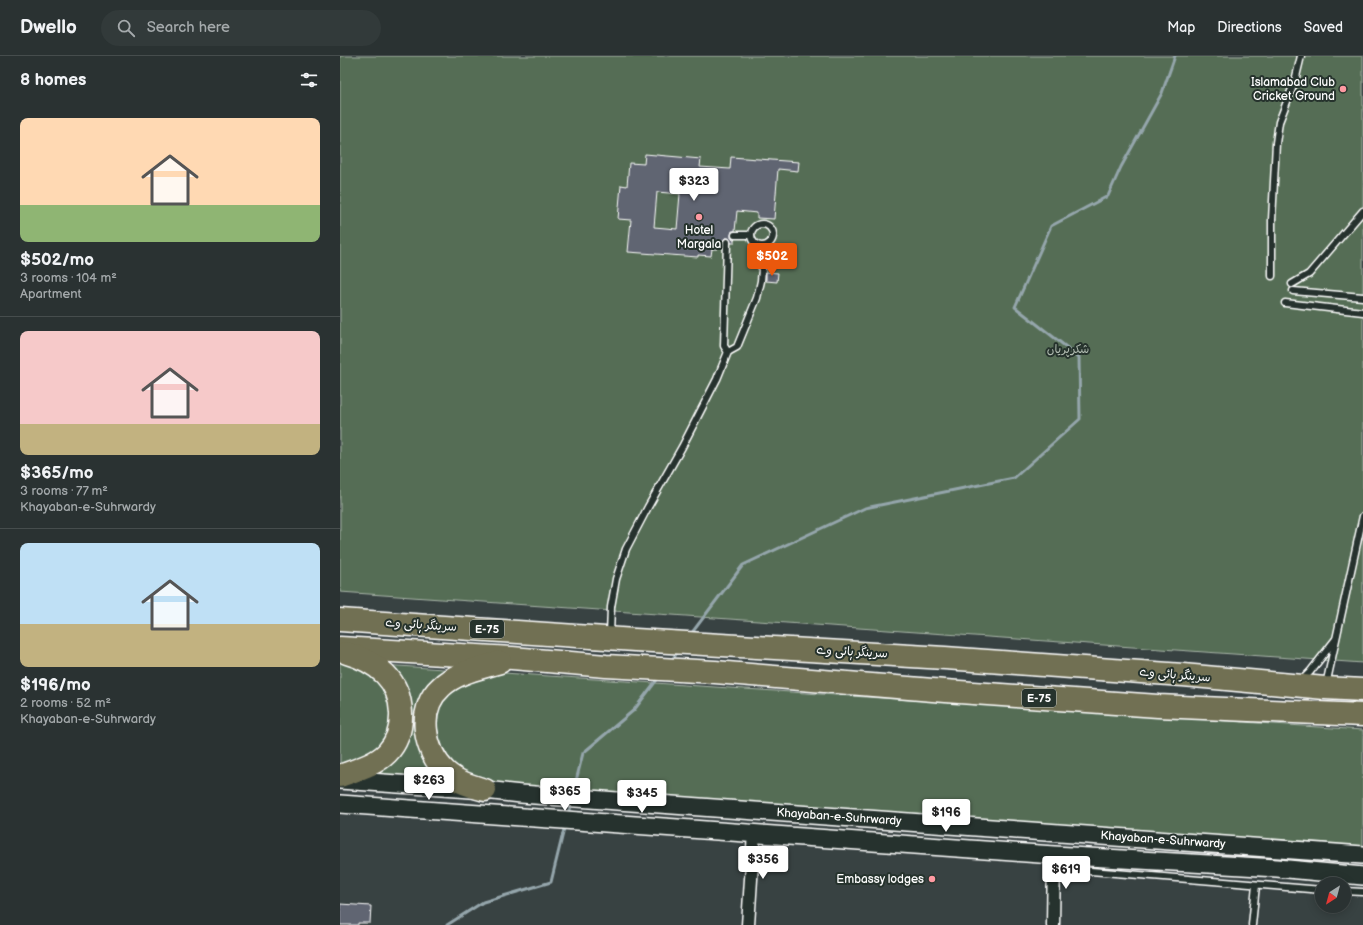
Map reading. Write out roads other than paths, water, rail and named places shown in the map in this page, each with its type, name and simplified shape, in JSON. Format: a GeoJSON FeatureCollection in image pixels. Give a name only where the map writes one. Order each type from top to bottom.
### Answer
{"type":"FeatureCollection","features":[{"type":"Feature","properties":{"kind":"highway","name":"سرینگر ہائی وے"},"geometry":{"type":"LineString","coordinates":[[340,620],[635,640],[946,658],[1183,675],[1296,686],[1359,688]]}},
{"type":"Feature","properties":{"kind":"highway"},"geometry":{"type":"LineString","coordinates":[[740,645],[769,653],[940,664],[947,667],[950,673],[948,679],[942,682],[795,672],[777,672],[758,676]]}},
{"type":"Feature","properties":{"kind":"highway"},"geometry":{"type":"LineString","coordinates":[[340,649],[371,663],[385,674],[396,690],[401,707],[400,726],[394,743],[387,753],[380,759],[340,776]]}},
{"type":"Feature","properties":{"kind":"highway","name":"E-75"},"geometry":{"type":"LineString","coordinates":[[340,649],[512,658],[606,666],[715,672],[952,692],[1158,706],[1363,715]]}},
{"type":"Feature","properties":{"kind":"highway"},"geometry":{"type":"LineString","coordinates":[[485,790],[472,787],[458,781],[446,772],[437,762],[430,749],[426,735],[428,706],[435,693],[456,676],[512,658]]}},
{"type":"Feature","properties":{"kind":"highway"},"geometry":{"type":"LineString","coordinates":[[1158,706],[1142,699],[1123,695],[976,684],[970,680],[970,673],[974,668],[980,666],[1152,680],[1183,675]]}},
{"type":"Feature","properties":{"kind":"main road","name":"Khayaban-e-Suhrwardy"},"geometry":{"type":"LineString","coordinates":[[340,780],[485,790],[610,801],[1363,855]]}},
{"type":"Feature","properties":{"kind":"main road"},"geometry":{"type":"LineString","coordinates":[[620,823],[629,802]]}},
{"type":"Feature","properties":{"kind":"main road","name":"Khayaban-e-Suhrwardy"},"geometry":{"type":"LineString","coordinates":[[340,804],[754,833],[1054,861],[1277,868],[1363,876]]}},
{"type":"Feature","properties":{"kind":"main road"},"geometry":{"type":"LineString","coordinates":[[1277,868],[1279,848]]}},
{"type":"Feature","properties":{"kind":"street"},"geometry":{"type":"LineString","coordinates":[[748,925],[754,833]]}},
{"type":"Feature","properties":{"kind":"street"},"geometry":{"type":"LineString","coordinates":[[1053,925],[1054,861]]}},
{"type":"Feature","properties":{"kind":"lane"},"geometry":{"type":"LineString","coordinates":[[1272,276],[1272,220],[1276,144],[1279,122],[1295,81],[1301,56]]}},
{"type":"Feature","properties":{"kind":"lane"},"geometry":{"type":"LineString","coordinates":[[1292,284],[1309,274],[1363,211]]}},
{"type":"Feature","properties":{"kind":"lane"},"geometry":{"type":"LineString","coordinates":[[758,224],[766,224],[773,233],[773,237],[769,243],[764,246],[755,244],[751,238],[753,228],[758,224]]}},
{"type":"Feature","properties":{"kind":"lane"},"geometry":{"type":"LineString","coordinates":[[735,235],[751,235]]}},
{"type":"Feature","properties":{"kind":"lane"},"geometry":{"type":"LineString","coordinates":[[727,242],[724,346],[728,352]]}},
{"type":"Feature","properties":{"kind":"lane"},"geometry":{"type":"LineString","coordinates":[[610,638],[611,607],[616,579],[626,548],[717,380],[728,352],[736,347],[757,298],[761,281],[764,246]]}},
{"type":"Feature","properties":{"kind":"lane"},"geometry":{"type":"LineString","coordinates":[[1293,291],[1363,297]]}},
{"type":"Feature","properties":{"kind":"lane"},"geometry":{"type":"LineString","coordinates":[[1285,303],[1363,312]]}},
{"type":"Feature","properties":{"kind":"lane"},"geometry":{"type":"LineString","coordinates":[[1325,688],[1363,516]]}},
{"type":"Feature","properties":{"kind":"lane"},"geometry":{"type":"LineString","coordinates":[[1296,686],[1310,672],[1336,638]]}},
{"type":"Feature","properties":{"kind":"lane"},"geometry":{"type":"LineString","coordinates":[[1054,861],[1256,885],[1315,889]]}},
{"type":"Feature","properties":{"kind":"lane"},"geometry":{"type":"LineString","coordinates":[[1252,925],[1256,885]]}},
{"type":"Feature","properties":{"kind":"lane"},"geometry":{"type":"LineString","coordinates":[[1351,891],[1363,892]]}},
{"type":"Feature","properties":{"kind":"waterway"},"geometry":{"type":"LineString","coordinates":[[691,634],[743,565],[865,508],[1014,478],[1080,419],[1079,357],[1015,307],[1051,226],[1108,196],[1121,167],[1162,93],[1175,56]]}},
{"type":"Feature","properties":{"kind":"waterway"},"geometry":{"type":"LineString","coordinates":[[670,662],[678,652]]}},
{"type":"Feature","properties":{"kind":"waterway"},"geometry":{"type":"LineString","coordinates":[[573,793],[583,753],[634,710],[659,677]]}},
{"type":"Feature","properties":{"kind":"waterway"},"geometry":{"type":"LineString","coordinates":[[568,814],[571,802]]}},
{"type":"Feature","properties":{"kind":"waterway"},"geometry":{"type":"LineString","coordinates":[[447,925],[483,902],[551,882],[565,825]]}},
{"type":"Feature","properties":{"kind":"place","name":"Islamabad Club Cricket Ground"},"geometry":{"type":"Point","coordinates":[1343,89]}},
{"type":"Feature","properties":{"kind":"place","name":"Hotel Margala"},"geometry":{"type":"Point","coordinates":[699,217]}},
{"type":"Feature","properties":{"kind":"place","name":"Embassy lodges"},"geometry":{"type":"Point","coordinates":[932,879]}},
{"type":"Feature","properties":{"kind":"park label","name":"شکرپریاں"},"geometry":{"type":"Point","coordinates":[1068,349]}}]}
